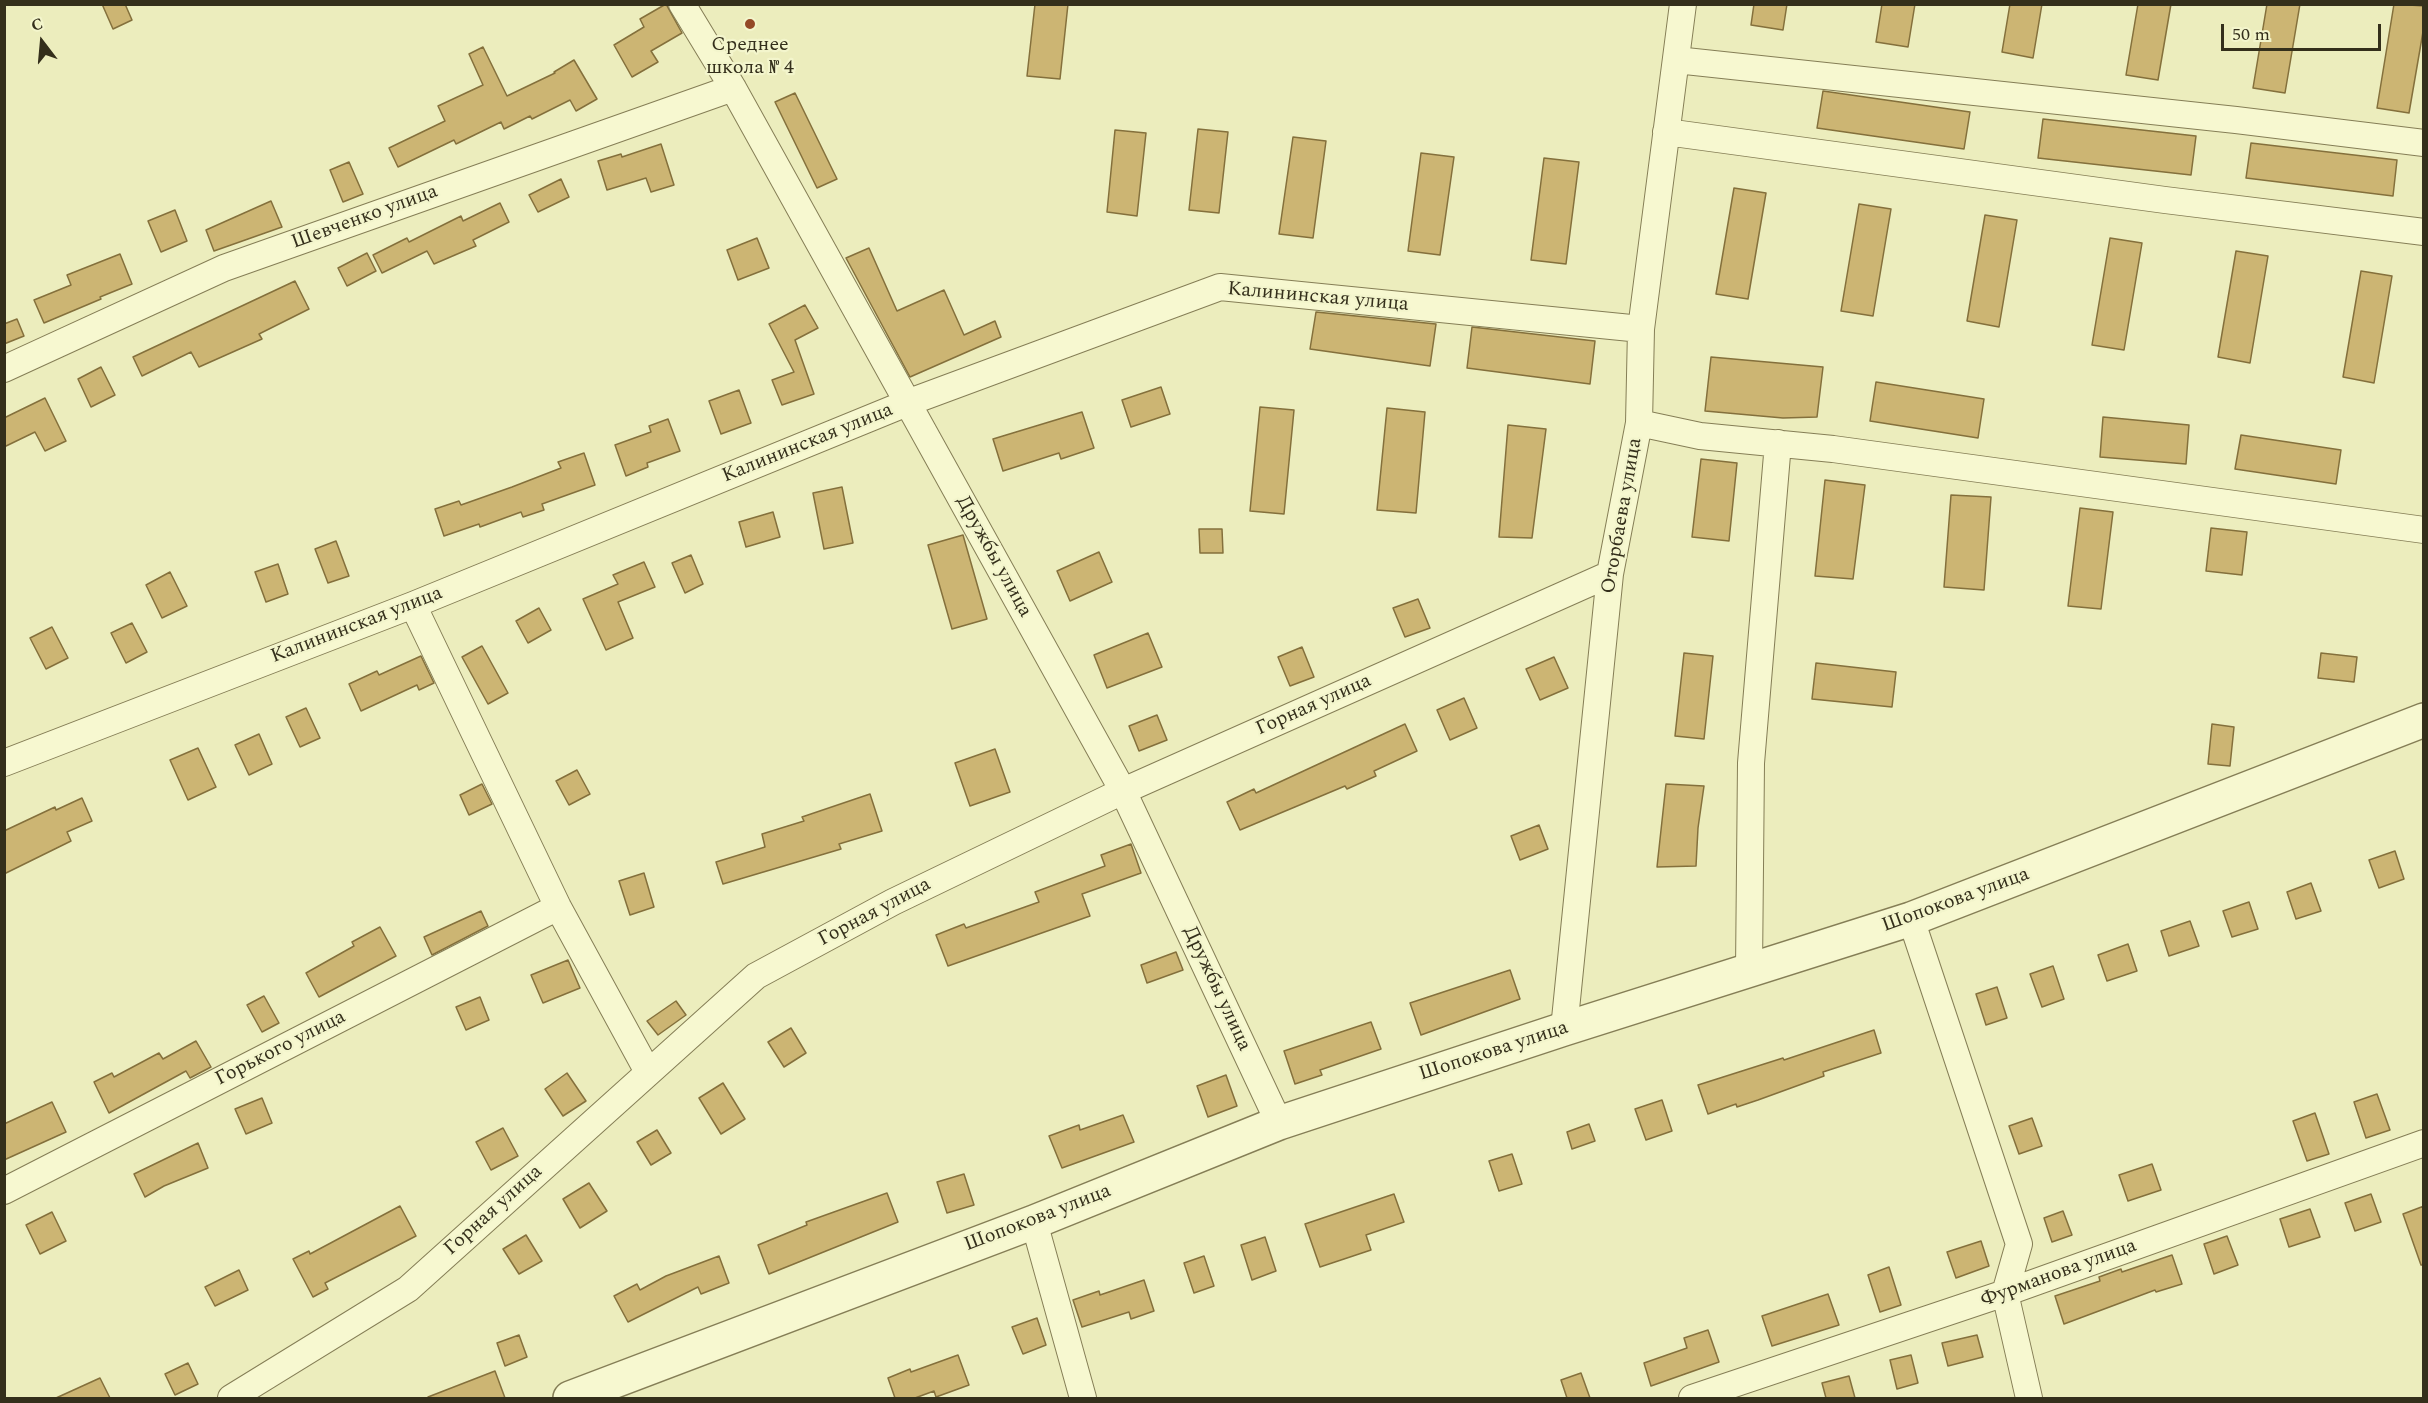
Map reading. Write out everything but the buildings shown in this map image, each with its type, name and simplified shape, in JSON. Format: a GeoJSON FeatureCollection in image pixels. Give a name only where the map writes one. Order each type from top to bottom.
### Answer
{"type":"FeatureCollection","features":[{"type":"Feature","properties":{"kind":"street","name":"Дружбы улица"},"geometry":{"type":"LineString","coordinates":[[682,4],[733,88],[1123,791],[1279,1123]]}},
{"type":"Feature","properties":{"kind":"street","name":"Оторбаева улица"},"geometry":{"type":"LineString","coordinates":[[1564,1029],[1610,574],[1639,423],[1641,329],[1683,4]]}},
{"type":"Feature","properties":{"kind":"street"},"geometry":{"type":"LineString","coordinates":[[1676,60],[2236,120],[2424,143]]}},
{"type":"Feature","properties":{"kind":"street","name":"Шевченко улица"},"geometry":{"type":"LineString","coordinates":[[4,369],[224,268],[733,88]]}},
{"type":"Feature","properties":{"kind":"street"},"geometry":{"type":"LineString","coordinates":[[1666,132],[2166,200],[2424,232]]}},
{"type":"Feature","properties":{"kind":"street","name":"Калининская улица"},"geometry":{"type":"LineString","coordinates":[[4,763],[412,605],[908,404],[1220,287],[1641,329]]}},
{"type":"Feature","properties":{"kind":"street"},"geometry":{"type":"LineString","coordinates":[[1639,423],[1700,436],[1778,443],[2424,530]]}},
{"type":"Feature","properties":{"kind":"street"},"geometry":{"type":"LineString","coordinates":[[1749,970],[1750,763],[1778,443]]}},
{"type":"Feature","properties":{"kind":"street","name":"Горная улица"},"geometry":{"type":"LineString","coordinates":[[231,1398],[408,1289],[756,976],[892,902],[1123,791],[1610,574]]}},
{"type":"Feature","properties":{"kind":"street"},"geometry":{"type":"LineString","coordinates":[[412,605],[558,907],[648,1072]]}},
{"type":"Feature","properties":{"kind":"street","name":"Шопокова улица"},"geometry":{"type":"LineString","coordinates":[[570,1398],[1034,1222],[1279,1123],[1564,1029],[1911,919],[2424,720]]}},
{"type":"Feature","properties":{"kind":"street","name":"Горького улица"},"geometry":{"type":"LineString","coordinates":[[4,1191],[558,907]]}},
{"type":"Feature","properties":{"kind":"street"},"geometry":{"type":"LineString","coordinates":[[1911,919],[2019,1244],[2005,1293],[2028,1398]]}},
{"type":"Feature","properties":{"kind":"street","name":"Фурманова улица"},"geometry":{"type":"LineString","coordinates":[[1692,1398],[2005,1293],[2424,1143]]}},
{"type":"Feature","properties":{"kind":"street"},"geometry":{"type":"LineString","coordinates":[[1034,1222],[1083,1398]]}},
{"type":"Feature","properties":{"kind":"place","name":"Среднее школа № 4"},"geometry":{"type":"Point","coordinates":[750,24]}}]}
